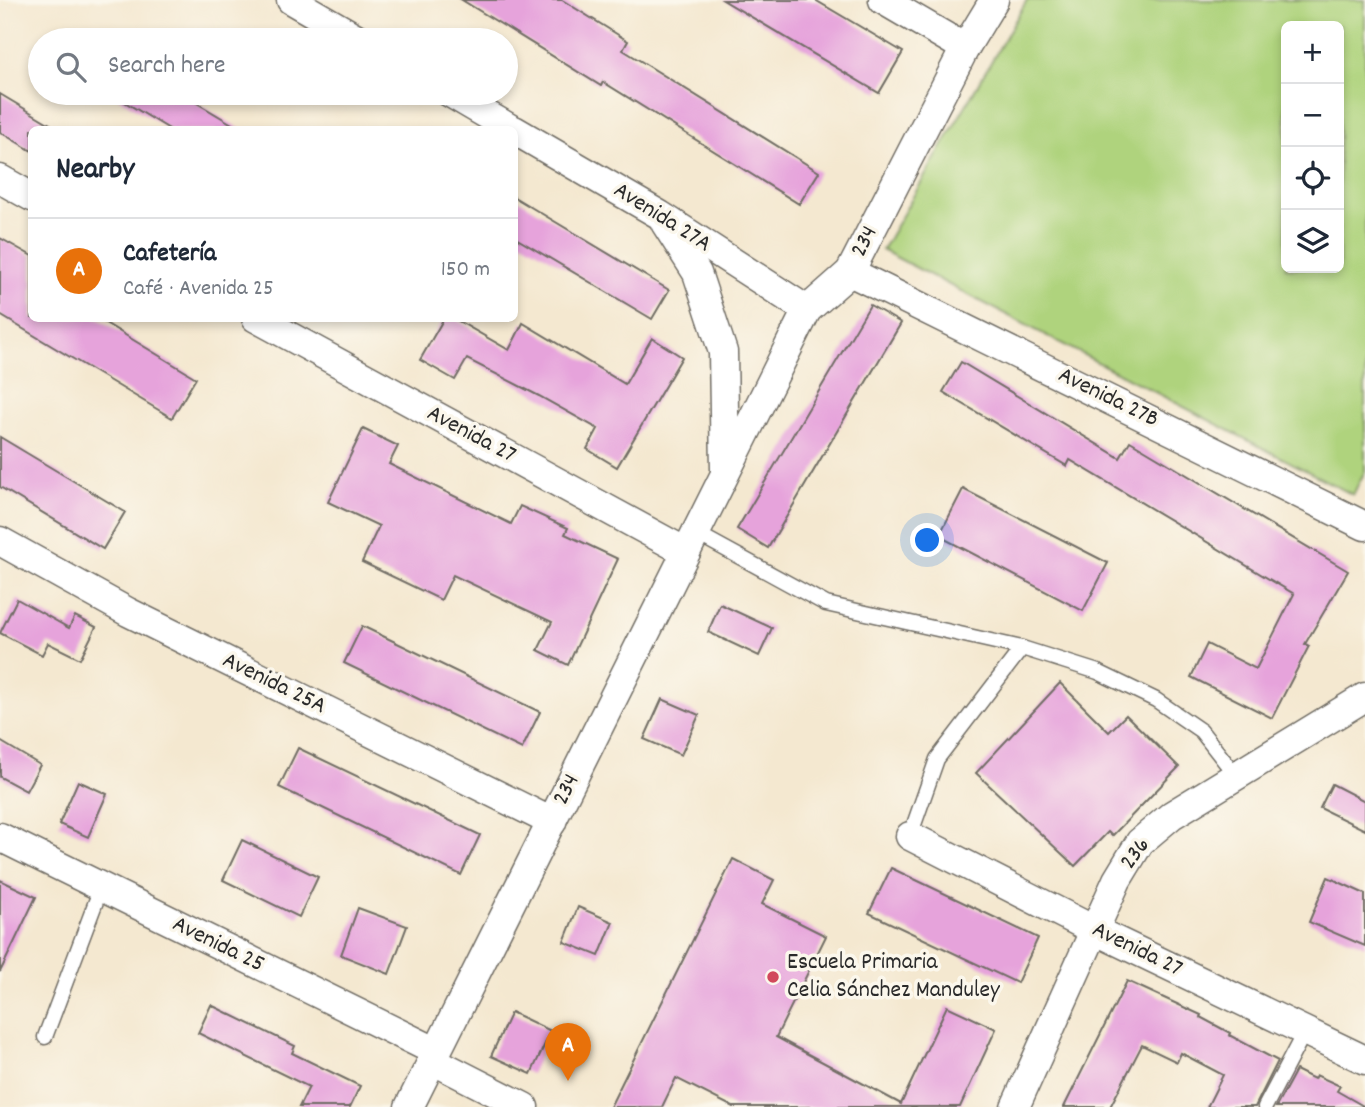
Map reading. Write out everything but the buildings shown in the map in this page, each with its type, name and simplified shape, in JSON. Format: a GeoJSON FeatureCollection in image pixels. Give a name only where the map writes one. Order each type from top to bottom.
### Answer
{"type":"FeatureCollection","features":[{"type":"Feature","properties":{"kind":"street"},"geometry":{"type":"LineString","coordinates":[[291,0],[339,28]]}},
{"type":"Feature","properties":{"kind":"street"},"geometry":{"type":"LineString","coordinates":[[883,0],[965,48]]}},
{"type":"Feature","properties":{"kind":"street","name":"234"},"geometry":{"type":"LineString","coordinates":[[409,1107],[807,310],[850,272],[965,48],[994,0]]}},
{"type":"Feature","properties":{"kind":"street","name":"Avenida 27A"},"geometry":{"type":"LineString","coordinates":[[471,105],[507,126]]}},
{"type":"Feature","properties":{"kind":"street","name":"Avenida 27A"},"geometry":{"type":"LineString","coordinates":[[518,132],[660,215],[807,310]]}},
{"type":"Feature","properties":{"kind":"street"},"geometry":{"type":"LineString","coordinates":[[0,179],[28,195]]}},
{"type":"Feature","properties":{"kind":"street","name":"234"},"geometry":{"type":"LineString","coordinates":[[660,215],[696,273],[723,352],[725,474]]}},
{"type":"Feature","properties":{"kind":"street","name":"Avenida 27B"},"geometry":{"type":"LineString","coordinates":[[850,272],[1365,526]]}},
{"type":"Feature","properties":{"kind":"street","name":"Avenida 27"},"geometry":{"type":"LineString","coordinates":[[264,322],[691,542]]}},
{"type":"Feature","properties":{"kind":"street","name":"Avenida 25A"},"geometry":{"type":"LineString","coordinates":[[0,541],[128,612],[552,821]]}},
{"type":"Feature","properties":{"kind":"street","name":"236"},"geometry":{"type":"LineString","coordinates":[[1015,1107],[1117,880],[1140,842],[1172,815],[1365,697]]}},
{"type":"Feature","properties":{"kind":"street","name":"Avenida 27"},"geometry":{"type":"LineString","coordinates":[[910,836],[1096,931],[1365,1060]]}},
{"type":"Feature","properties":{"kind":"street","name":"Avenida 25"},"geometry":{"type":"LineString","coordinates":[[0,837],[434,1056],[524,1107]]}},
{"type":"Feature","properties":{"kind":"lane"},"geometry":{"type":"LineString","coordinates":[[691,542],[826,604],[1022,648],[1098,672],[1156,700],[1201,731],[1237,777]]}},
{"type":"Feature","properties":{"kind":"lane"},"geometry":{"type":"LineString","coordinates":[[910,836],[937,759],[1022,648]]}},
{"type":"Feature","properties":{"kind":"lane"},"geometry":{"type":"LineString","coordinates":[[45,1037],[101,888]]}},
{"type":"Feature","properties":{"kind":"lane"},"geometry":{"type":"LineString","coordinates":[[1265,1107],[1305,1031]]}},
{"type":"Feature","properties":{"kind":"green space"},"geometry":{"type":"Polygon","coordinates":[[[1027,0],[1365,0],[1365,471],[1353,495],[882,250],[1027,0]]]}},
{"type":"Feature","properties":{"kind":"place","name":"Escuela Primaria Celia Sánchez Manduley"},"geometry":{"type":"Point","coordinates":[773,977]}},
{"type":"Feature","properties":{"kind":"place","name":"Cafetería"},"geometry":{"type":"Point","coordinates":[568,1081]}}]}
